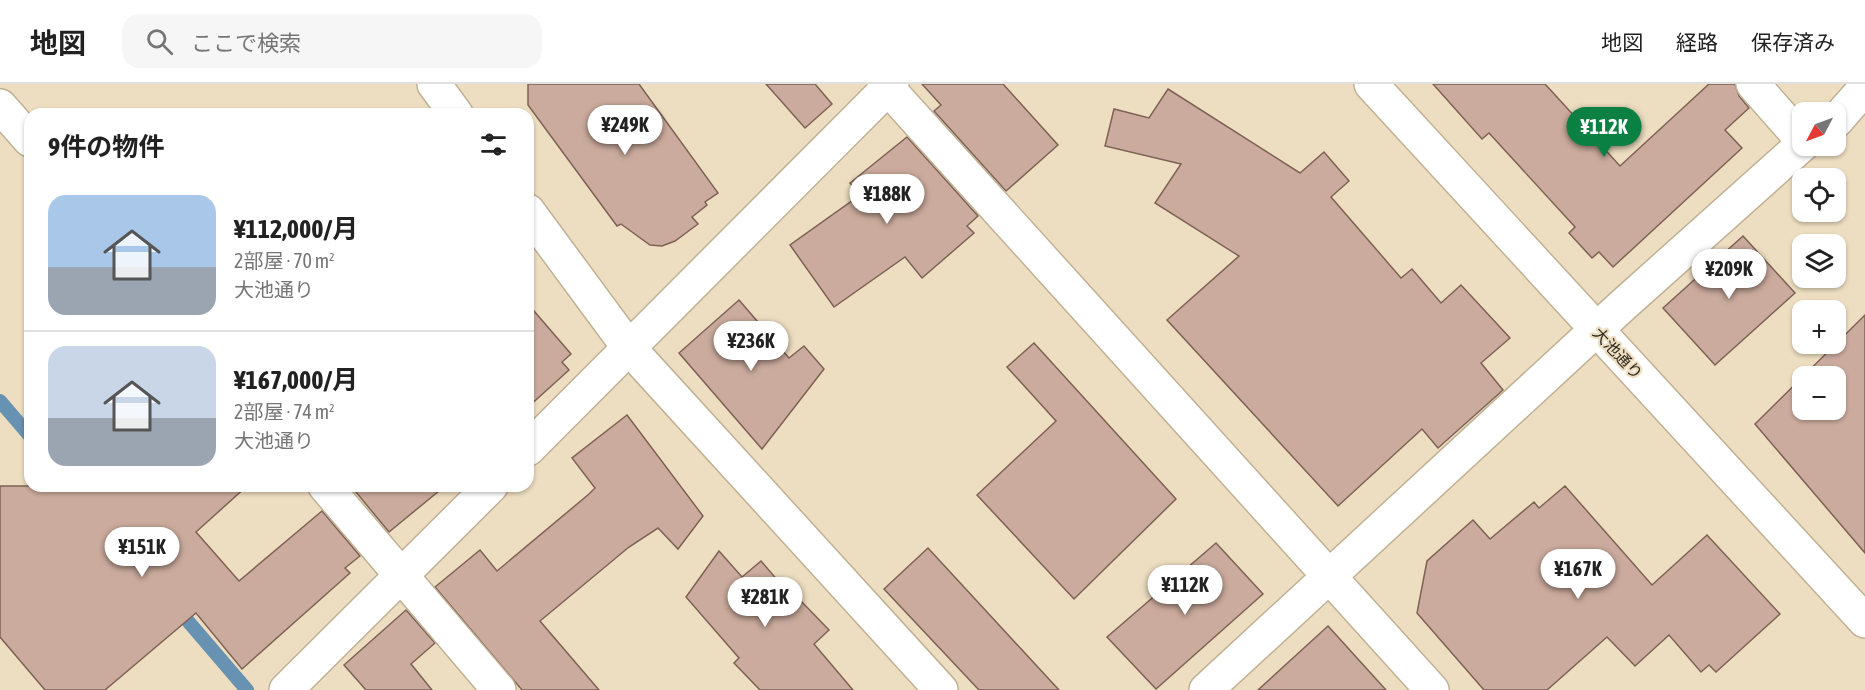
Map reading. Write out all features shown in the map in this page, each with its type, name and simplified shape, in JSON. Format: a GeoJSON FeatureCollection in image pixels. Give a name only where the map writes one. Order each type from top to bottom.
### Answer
{"type":"FeatureCollection","features":[{"type":"Feature","properties":{"kind":"street"},"geometry":{"type":"LineString","coordinates":[[434,84],[452,108]]}},
{"type":"Feature","properties":{"kind":"street","name":"大池通り"},"geometry":{"type":"LineString","coordinates":[[1371,84],[1865,621]]}},
{"type":"Feature","properties":{"kind":"street"},"geometry":{"type":"LineString","coordinates":[[1753,84],[1792,129]]}},
{"type":"Feature","properties":{"kind":"street"},"geometry":{"type":"LineString","coordinates":[[534,443],[888,85],[1432,690]]}},
{"type":"Feature","properties":{"kind":"street"},"geometry":{"type":"LineString","coordinates":[[1846,110],[1865,88]]}},
{"type":"Feature","properties":{"kind":"street"},"geometry":{"type":"LineString","coordinates":[[0,106],[24,133]]}},
{"type":"Feature","properties":{"kind":"street"},"geometry":{"type":"LineString","coordinates":[[1206,690],[1792,152]]}},
{"type":"Feature","properties":{"kind":"street"},"geometry":{"type":"LineString","coordinates":[[534,219],[629,348],[941,690]]}},
{"type":"Feature","properties":{"kind":"street"},"geometry":{"type":"LineString","coordinates":[[330,492],[499,690]]}},
{"type":"Feature","properties":{"kind":"street"},"geometry":{"type":"LineString","coordinates":[[286,690],[485,492]]}},
{"type":"Feature","properties":{"kind":"building"},"geometry":{"type":"Polygon","coordinates":[[[528,84],[639,84],[718,193],[705,202],[707,205],[692,217],[698,224],[675,241],[662,246],[650,245],[621,224],[617,226],[534,113],[534,108],[528,105],[528,84]]]}},
{"type":"Feature","properties":{"kind":"building"},"geometry":{"type":"Polygon","coordinates":[[[766,84],[815,84],[832,104],[805,128],[766,84]]]}},
{"type":"Feature","properties":{"kind":"building"},"geometry":{"type":"Polygon","coordinates":[[[922,84],[1003,84],[1058,145],[1006,191],[934,111],[941,105],[922,84]]]}},
{"type":"Feature","properties":{"kind":"building"},"geometry":{"type":"Polygon","coordinates":[[[1433,84],[1545,84],[1620,166],[1709,84],[1735,84],[1739,96],[1749,108],[1725,130],[1742,148],[1613,267],[1599,252],[1592,258],[1569,233],[1575,227],[1489,133],[1482,139],[1433,84]]]}},
{"type":"Feature","properties":{"kind":"building"},"geometry":{"type":"Polygon","coordinates":[[[1168,89],[1300,173],[1324,152],[1349,181],[1331,197],[1401,278],[1412,269],[1441,303],[1461,285],[1510,338],[1481,363],[1503,390],[1438,448],[1422,429],[1338,506],[1167,320],[1239,256],[1155,203],[1181,164],[1105,146],[1114,109],[1149,118],[1168,89]]]}},
{"type":"Feature","properties":{"kind":"building"},"geometry":{"type":"Polygon","coordinates":[[[907,137],[978,216],[967,226],[974,233],[922,278],[905,257],[834,307],[790,245],[860,195],[850,183],[907,137]]]}},
{"type":"Feature","properties":{"kind":"building"},"geometry":{"type":"Polygon","coordinates":[[[1743,236],[1795,293],[1715,365],[1663,308],[1743,236]]]}},
{"type":"Feature","properties":{"kind":"building"},"geometry":{"type":"Polygon","coordinates":[[[739,300],[789,358],[804,346],[824,369],[762,449],[679,353],[739,300]]]}},
{"type":"Feature","properties":{"kind":"building"},"geometry":{"type":"Polygon","coordinates":[[[534,311],[571,354],[562,362],[569,370],[534,402],[534,311]]]}},
{"type":"Feature","properties":{"kind":"building"},"geometry":{"type":"Polygon","coordinates":[[[1865,315],[1865,553],[1755,424],[1792,387],[1792,420],[1846,420],[1846,366],[1813,366],[1825,354],[1846,354],[1846,334],[1865,315]]]}},
{"type":"Feature","properties":{"kind":"building"},"geometry":{"type":"Polygon","coordinates":[[[1034,343],[1176,499],[1074,599],[977,495],[1056,421],[1007,367],[1034,343]]]}},
{"type":"Feature","properties":{"kind":"building"},"geometry":{"type":"Polygon","coordinates":[[[627,415],[703,516],[678,549],[658,528],[629,547],[540,621],[599,690],[522,690],[435,587],[480,550],[497,571],[589,494],[595,488],[572,458],[627,415]]]}},
{"type":"Feature","properties":{"kind":"building"},"geometry":{"type":"Polygon","coordinates":[[[0,486],[24,486],[24,492],[240,492],[196,532],[239,581],[322,511],[360,556],[345,568],[350,573],[242,669],[196,613],[105,690],[45,690],[0,637],[0,486]]]}},
{"type":"Feature","properties":{"kind":"building"},"geometry":{"type":"Polygon","coordinates":[[[1565,486],[1652,585],[1707,535],[1780,614],[1716,672],[1709,665],[1701,672],[1669,635],[1635,666],[1607,637],[1547,690],[1484,690],[1417,613],[1427,561],[1473,520],[1490,539],[1534,502],[1539,508],[1565,486]]]}},
{"type":"Feature","properties":{"kind":"building"},"geometry":{"type":"Polygon","coordinates":[[[356,492],[438,492],[389,532],[356,492]]]}},
{"type":"Feature","properties":{"kind":"building"},"geometry":{"type":"Polygon","coordinates":[[[1216,543],[1263,594],[1156,689],[1107,637],[1216,543]]]}},
{"type":"Feature","properties":{"kind":"building"},"geometry":{"type":"Polygon","coordinates":[[[928,548],[1059,690],[979,690],[884,589],[928,548]]]}},
{"type":"Feature","properties":{"kind":"building"},"geometry":{"type":"Polygon","coordinates":[[[719,551],[742,577],[761,561],[797,603],[800,600],[829,630],[814,644],[853,690],[760,690],[734,663],[739,658],[686,597],[719,551]]]}},
{"type":"Feature","properties":{"kind":"building"},"geometry":{"type":"Polygon","coordinates":[[[406,610],[435,643],[411,664],[432,690],[366,690],[344,665],[406,610]]]}},
{"type":"Feature","properties":{"kind":"building"},"geometry":{"type":"Polygon","coordinates":[[[1328,626],[1386,690],[1258,690],[1328,626]]]}},
{"type":"Feature","properties":{"kind":"waterway"},"geometry":{"type":"LineString","coordinates":[[0,401],[24,429]]}},
{"type":"Feature","properties":{"kind":"waterway"},"geometry":{"type":"LineString","coordinates":[[175,606],[247,690]]}}]}
